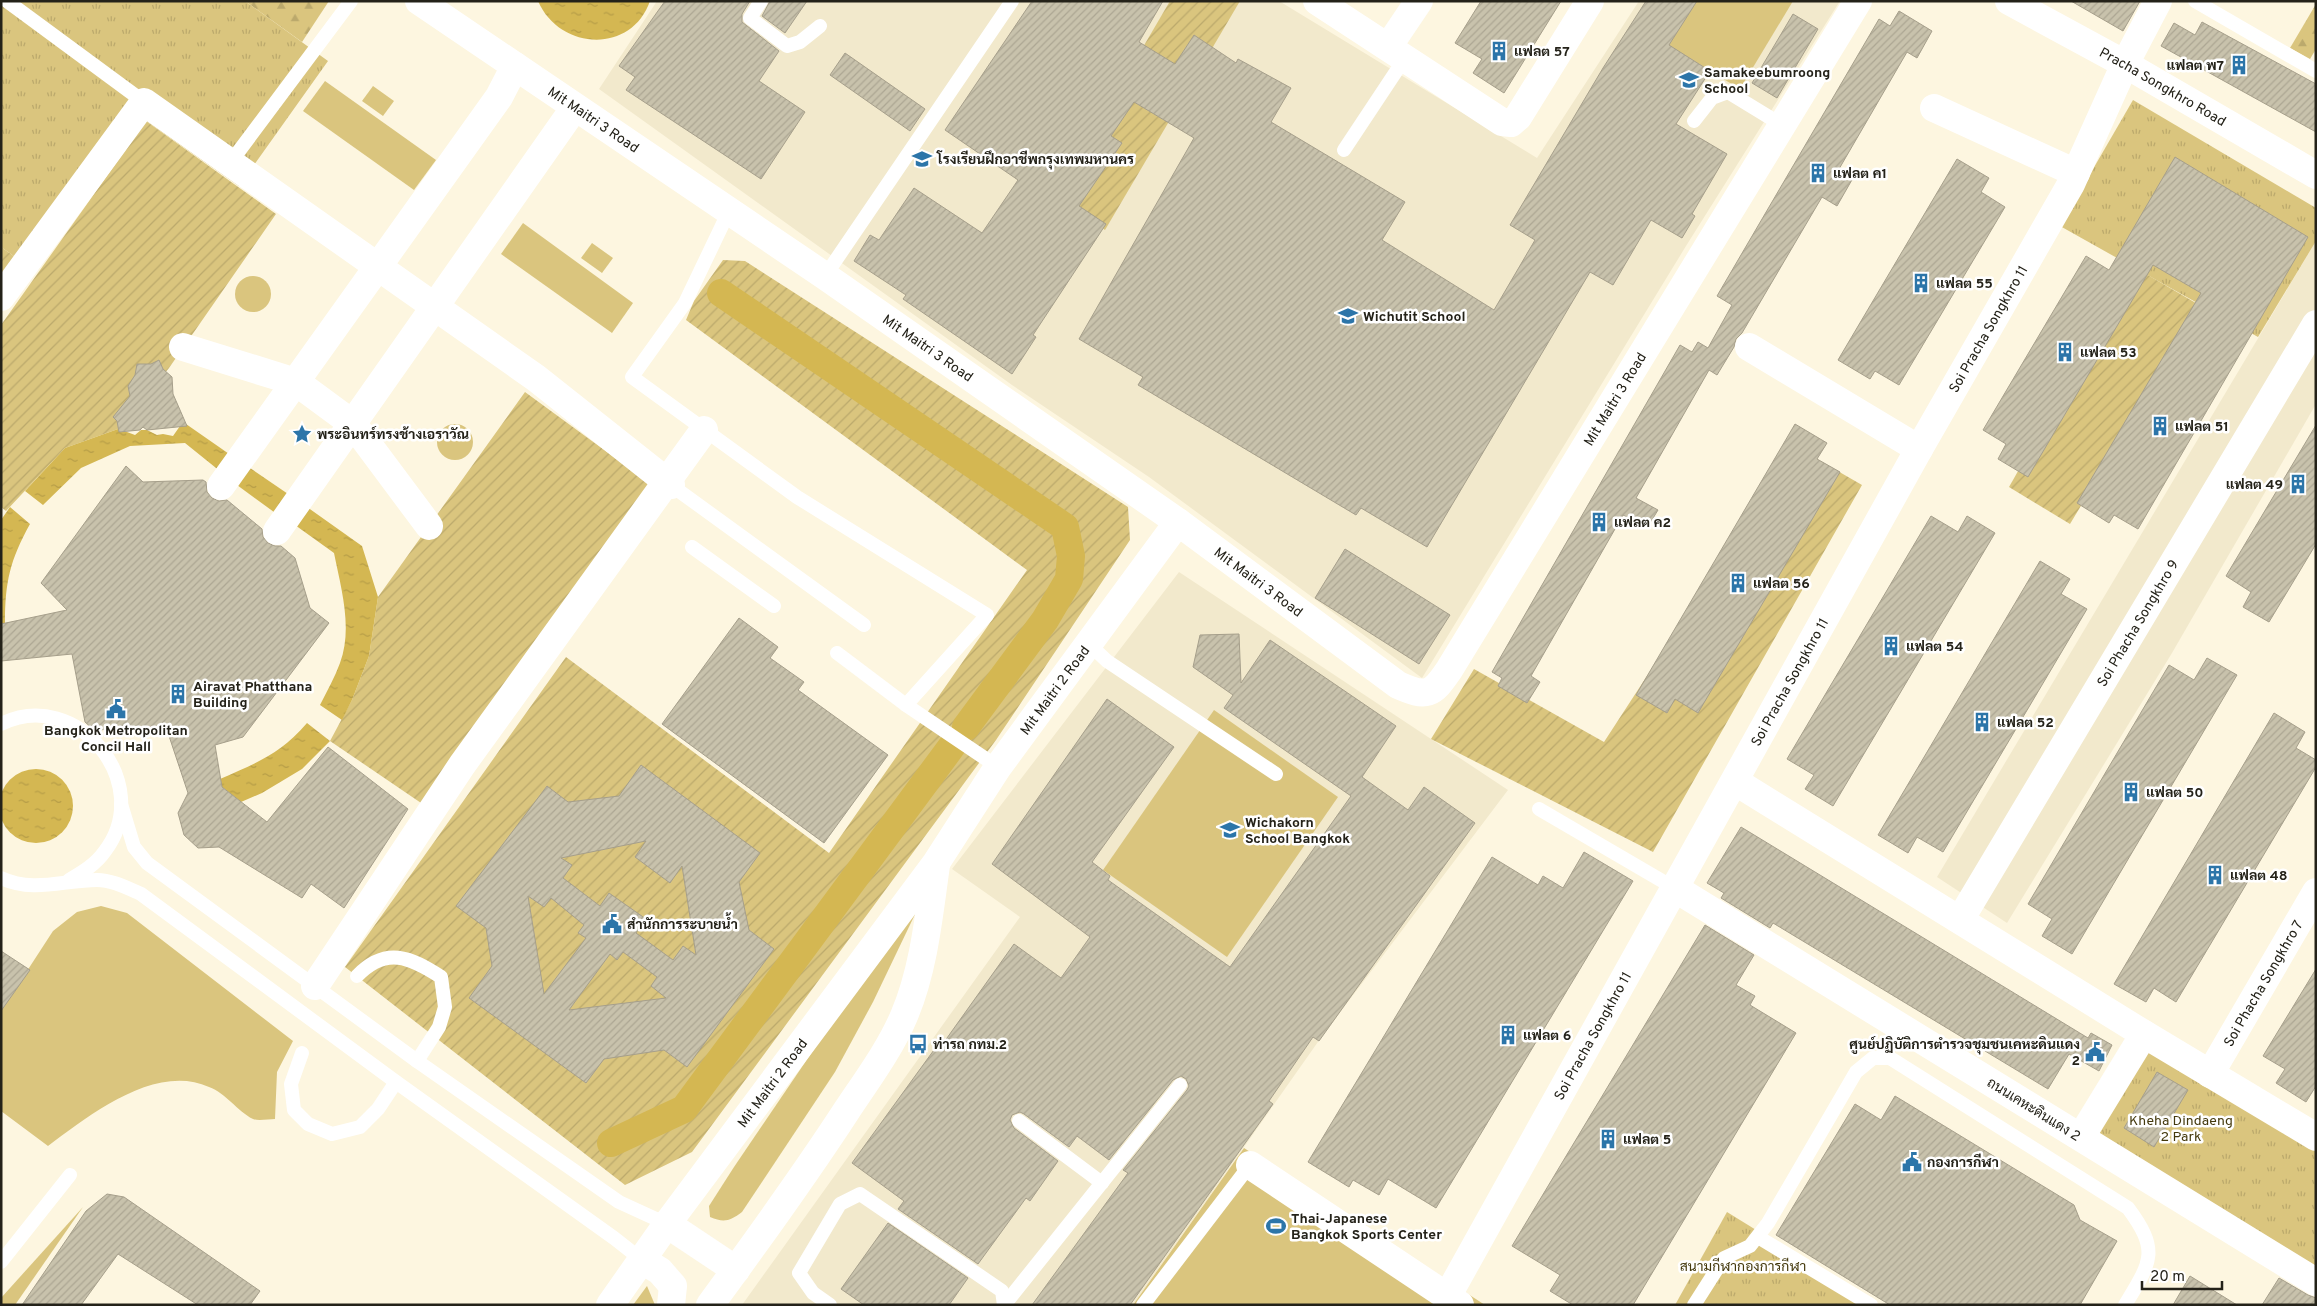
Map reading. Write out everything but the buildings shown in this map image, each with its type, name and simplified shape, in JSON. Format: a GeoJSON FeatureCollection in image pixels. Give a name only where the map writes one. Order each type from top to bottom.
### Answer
{"type":"FeatureCollection","features":[{"type":"Feature","properties":{"kind":"street","name":"Mit Maitri 3 Road"},"geometry":{"type":"LineString","coordinates":[[419,1],[825,276],[1178,522],[1398,685],[1415,693],[1428,693],[1437,688],[1858,1]]}},
{"type":"Feature","properties":{"kind":"street"},"geometry":{"type":"LineString","coordinates":[[1317,1],[1502,122],[1511,123],[1518,117],[1590,1]]}},
{"type":"Feature","properties":{"kind":"street"},"geometry":{"type":"LineString","coordinates":[[1396,53],[1419,1]]}},
{"type":"Feature","properties":{"kind":"street","name":"Pracha Songkhro Road"},"geometry":{"type":"LineString","coordinates":[[2009,1],[2125,64],[2316,175]]}},
{"type":"Feature","properties":{"kind":"street","name":"Soi Pracha Songkhro 11"},"geometry":{"type":"LineString","coordinates":[[1454,1301],[1676,889],[1919,449],[2076,173],[2125,64],[2158,1]]}},
{"type":"Feature","properties":{"kind":"street"},"geometry":{"type":"LineString","coordinates":[[222,486],[499,97],[515,66]]}},
{"type":"Feature","properties":{"kind":"street"},"geometry":{"type":"LineString","coordinates":[[1,296],[144,102],[536,378],[666,482]]}},
{"type":"Feature","properties":{"kind":"street"},"geometry":{"type":"LineString","coordinates":[[278,531],[575,107]]}},
{"type":"Feature","properties":{"kind":"street"},"geometry":{"type":"LineString","coordinates":[[1934,108],[2076,173]]}},
{"type":"Feature","properties":{"kind":"street","name":"Soi Phacha Songkhro 9"},"geometry":{"type":"LineString","coordinates":[[1960,920],[2316,324]]}},
{"type":"Feature","properties":{"kind":"street"},"geometry":{"type":"LineString","coordinates":[[183,347],[296,382],[353,424],[429,526]]}},
{"type":"Feature","properties":{"kind":"street"},"geometry":{"type":"LineString","coordinates":[[1750,347],[1919,449]]}},
{"type":"Feature","properties":{"kind":"street"},"geometry":{"type":"LineString","coordinates":[[315,986],[462,764],[704,430]]}},
{"type":"Feature","properties":{"kind":"street","name":"Mit Maitri 2 Road"},"geometry":{"type":"LineString","coordinates":[[610,1305],[667,1224],[936,863],[998,767],[1090,645],[1178,522]]}},
{"type":"Feature","properties":{"kind":"street"},"geometry":{"type":"LineString","coordinates":[[1736,782],[2144,1034],[2316,1137]]}},
{"type":"Feature","properties":{"kind":"street","name":"Mit Maitri 2 Road"},"geometry":{"type":"LineString","coordinates":[[710,1305],[831,1134],[879,1061],[904,1016],[918,973],[924,946],[936,863]]}},
{"type":"Feature","properties":{"kind":"street","name":"ถนนเคหะดินแดง 2"},"geometry":{"type":"LineString","coordinates":[[1676,889],[2316,1282]]}},
{"type":"Feature","properties":{"kind":"street","name":"Soi Phacha Songkhro 7"},"geometry":{"type":"LineString","coordinates":[[2210,1074],[2316,892]]}},
{"type":"Feature","properties":{"kind":"street"},"geometry":{"type":"LineString","coordinates":[[2081,1137],[2144,1034]]}},
{"type":"Feature","properties":{"kind":"street"},"geometry":{"type":"LineString","coordinates":[[1250,1165],[1454,1301]]}},
{"type":"Feature","properties":{"kind":"street"},"geometry":{"type":"LineString","coordinates":[[667,1224],[736,1270]]}},
{"type":"Feature","properties":{"kind":"street"},"geometry":{"type":"LineString","coordinates":[[642,1260],[660,1271],[673,1286],[671,1305]]}},
{"type":"Feature","properties":{"kind":"lane"},"geometry":{"type":"LineString","coordinates":[[6,1],[144,102]]}},
{"type":"Feature","properties":{"kind":"lane"},"geometry":{"type":"LineString","coordinates":[[230,163],[351,1]]}},
{"type":"Feature","properties":{"kind":"lane"},"geometry":{"type":"LineString","coordinates":[[761,1],[750,18],[787,46],[800,42],[820,26]]}},
{"type":"Feature","properties":{"kind":"lane"},"geometry":{"type":"LineString","coordinates":[[825,276],[1012,1]]}},
{"type":"Feature","properties":{"kind":"lane"},"geometry":{"type":"LineString","coordinates":[[2195,1],[2316,72]]}},
{"type":"Feature","properties":{"kind":"lane"},"geometry":{"type":"LineString","coordinates":[[1344,150],[1396,53]]}},
{"type":"Feature","properties":{"kind":"lane"},"geometry":{"type":"LineString","coordinates":[[1694,121],[1712,98],[1728,92],[1782,126]]}},
{"type":"Feature","properties":{"kind":"lane"},"geometry":{"type":"LineString","coordinates":[[730,211],[685,303],[632,377],[797,497],[987,615],[906,705]]}},
{"type":"Feature","properties":{"kind":"lane"},"geometry":{"type":"LineString","coordinates":[[666,482],[864,625]]}},
{"type":"Feature","properties":{"kind":"lane"},"geometry":{"type":"LineString","coordinates":[[692,547],[774,606]]}},
{"type":"Feature","properties":{"kind":"lane"},"geometry":{"type":"LineString","coordinates":[[1090,645],[1107,660],[1276,774]]}},
{"type":"Feature","properties":{"kind":"lane"},"geometry":{"type":"LineString","coordinates":[[837,653],[906,705],[998,767]]}},
{"type":"Feature","properties":{"kind":"lane"},"geometry":{"type":"LineString","coordinates":[[1,724],[10,720],[37,716],[63,720],[87,733],[106,752],[118,777],[121,804],[134,847],[147,863],[417,1061],[619,1202],[667,1224]]}},
{"type":"Feature","properties":{"kind":"lane"},"geometry":{"type":"LineString","coordinates":[[66,882],[88,869],[106,851],[117,829],[121,804]]}},
{"type":"Feature","properties":{"kind":"lane"},"geometry":{"type":"LineString","coordinates":[[1539,809],[1676,889]]}},
{"type":"Feature","properties":{"kind":"lane"},"geometry":{"type":"LineString","coordinates":[[1,878],[13,884],[40,887],[66,882],[99,880],[121,885],[141,894],[642,1260]]}},
{"type":"Feature","properties":{"kind":"lane"},"geometry":{"type":"LineString","coordinates":[[357,976],[369,964],[388,957],[416,961],[441,978],[445,1007],[439,1027],[417,1061]]}},
{"type":"Feature","properties":{"kind":"lane"},"geometry":{"type":"LineString","coordinates":[[302,1053],[291,1084],[294,1110],[308,1124],[332,1134],[360,1127],[378,1109],[396,1082]]}},
{"type":"Feature","properties":{"kind":"lane"},"geometry":{"type":"LineString","coordinates":[[1694,1305],[1724,1258],[1750,1246],[1768,1223],[1856,1072],[1872,1058],[1890,1058],[2128,1208],[2144,1229],[2149,1253],[2145,1272],[2125,1305]]}},
{"type":"Feature","properties":{"kind":"lane"},"geometry":{"type":"LineString","coordinates":[[1005,1304],[1180,1085]]}},
{"type":"Feature","properties":{"kind":"lane"},"geometry":{"type":"LineString","coordinates":[[1019,1121],[1102,1182]]}},
{"type":"Feature","properties":{"kind":"lane"},"geometry":{"type":"LineString","coordinates":[[1143,1305],[1250,1165]]}},
{"type":"Feature","properties":{"kind":"lane"},"geometry":{"type":"LineString","coordinates":[[1,1262],[70,1175]]}},
{"type":"Feature","properties":{"kind":"lane"},"geometry":{"type":"LineString","coordinates":[[830,1305],[813,1293],[799,1273],[840,1204],[860,1194],[1002,1291],[1005,1304]]}},
{"type":"Feature","properties":{"kind":"lane"},"geometry":{"type":"LineString","coordinates":[[1758,1236],[1871,1305]]}},
{"type":"Feature","properties":{"kind":"shaded area"},"geometry":{"type":"Polygon","coordinates":[[[657,1],[1279,1],[1537,158],[1639,1],[1840,1],[1686,246],[1422,678],[1149,477],[1012,385],[599,89],[657,1]]]}},
{"type":"Feature","properties":{"kind":"shaded area"},"geometry":{"type":"Polygon","coordinates":[[[2316,241],[2316,404],[2172,653],[2007,923],[1937,877],[2316,241]]]}},
{"type":"Feature","properties":{"kind":"shaded area"},"geometry":{"type":"Polygon","coordinates":[[[1179,572],[1508,790],[1320,1039],[1133,1305],[742,1305],[1020,917],[952,869],[1179,572]]]}},
{"type":"Feature","properties":{"kind":"green space"},"geometry":{"type":"Polygon","coordinates":[[[1,1],[245,1],[328,61],[239,186],[126,107],[18,259],[1,247],[1,1]]]}},
{"type":"Feature","properties":{"kind":"green space"},"geometry":{"type":"Polygon","coordinates":[[[245,1],[329,1],[302,42],[245,1]]]}},
{"type":"Feature","properties":{"kind":"green space"},"geometry":{"type":"Polygon","coordinates":[[[1170,1],[1240,1],[1105,230],[1056,196],[1170,1]]]}},
{"type":"Feature","properties":{"kind":"green space"},"geometry":{"type":"Polygon","coordinates":[[[1693,1],[1793,1],[1740,89],[1667,45],[1693,1]]]}},
{"type":"Feature","properties":{"kind":"green space"},"geometry":{"type":"Polygon","coordinates":[[[2316,4],[2316,49],[2310,59],[2290,48],[2316,4]]]}},
{"type":"Feature","properties":{"kind":"green space"},"geometry":{"type":"Polygon","coordinates":[[[325,81],[436,160],[414,190],[303,111],[325,81]]]}},
{"type":"Feature","properties":{"kind":"green space"},"geometry":{"type":"Polygon","coordinates":[[[373,86],[394,101],[383,116],[362,101],[373,86]]]}},
{"type":"Feature","properties":{"kind":"green space"},"geometry":{"type":"Polygon","coordinates":[[[2133,100],[2316,208],[2316,241],[2258,337],[2060,226],[2133,100]]]}},
{"type":"Feature","properties":{"kind":"green space"},"geometry":{"type":"Polygon","coordinates":[[[146,121],[276,214],[169,368],[118,429],[65,448],[6,511],[1,507],[1,325],[146,121]]]}},
{"type":"Feature","properties":{"kind":"green space"},"geometry":{"type":"Polygon","coordinates":[[[523,223],[633,303],[612,333],[501,254],[523,223]]]}},
{"type":"Feature","properties":{"kind":"green space"},"geometry":{"type":"Polygon","coordinates":[[[592,243],[613,258],[602,273],[581,258],[592,243]]]}},
{"type":"Feature","properties":{"kind":"green space"},"geometry":{"type":"Polygon","coordinates":[[[1,247],[18,259],[1,281],[1,247]]]}},
{"type":"Feature","properties":{"kind":"green space"},"geometry":{"type":"Polygon","coordinates":[[[723,260],[745,261],[1128,507],[1130,540],[996,740],[692,1152],[625,1185],[345,967],[566,657],[829,853],[1027,570],[686,320],[694,301],[723,260]]]}},
{"type":"Feature","properties":{"kind":"green space"},"geometry":{"type":"Polygon","coordinates":[[[2134,267],[2201,306],[2070,524],[2009,487],[2134,267]]]}},
{"type":"Feature","properties":{"kind":"green space"},"geometry":{"type":"Polygon","coordinates":[[[253,276],[265,282],[271,294],[265,306],[253,312],[241,306],[235,294],[241,282],[253,276]]]}},
{"type":"Feature","properties":{"kind":"green space"},"geometry":{"type":"Polygon","coordinates":[[[525,392],[652,485],[424,805],[330,741],[352,700],[369,656],[378,597],[525,392]]]}},
{"type":"Feature","properties":{"kind":"green space"},"geometry":{"type":"Polygon","coordinates":[[[455,424],[467,430],[473,442],[467,454],[455,460],[443,454],[437,442],[443,430],[455,424]]]}},
{"type":"Feature","properties":{"kind":"green space"},"geometry":{"type":"Polygon","coordinates":[[[1796,447],[1862,485],[1653,852],[1431,739],[1474,669],[1604,742],[1796,447]]]}},
{"type":"Feature","properties":{"kind":"green space"},"geometry":{"type":"Polygon","coordinates":[[[1214,710],[1338,797],[1227,957],[1103,870],[1214,710]]]}},
{"type":"Feature","properties":{"kind":"green space"},"geometry":{"type":"Polygon","coordinates":[[[101,906],[127,913],[293,1041],[277,1072],[275,1119],[253,1119],[215,1090],[188,1081],[167,1082],[145,1087],[124,1096],[83,1120],[48,1146],[1,1111],[1,1011],[53,931],[77,912],[101,906]]]}},
{"type":"Feature","properties":{"kind":"green space"},"geometry":{"type":"Polygon","coordinates":[[[919,906],[873,1002],[835,1072],[742,1212],[727,1220],[710,1217],[709,1206],[734,1167],[899,924],[919,906]]]}},
{"type":"Feature","properties":{"kind":"green space","name":"Kheha Dindaeng 2 Park"},"geometry":{"type":"Polygon","coordinates":[[[2148,1047],[2316,1149],[2316,1270],[2093,1136],[2148,1047]]]}},
{"type":"Feature","properties":{"kind":"green space","name":"Thai-Japanese Bangkok Sports Center"},"geometry":{"type":"Polygon","coordinates":[[[1244,1148],[1485,1305],[1133,1305],[1244,1148]]]}},
{"type":"Feature","properties":{"kind":"green space"},"geometry":{"type":"Polygon","coordinates":[[[83,1207],[15,1305],[1,1305],[1,1298],[83,1207]]]}},
{"type":"Feature","properties":{"kind":"green space","name":"สนามกีฬากองการกีฬา"},"geometry":{"type":"Polygon","coordinates":[[[1727,1212],[1877,1305],[1675,1305],[1727,1212]]]}},
{"type":"Feature","properties":{"kind":"green space"},"geometry":{"type":"Polygon","coordinates":[[[647,1286],[655,1305],[633,1305],[647,1286]]]}},
{"type":"Feature","properties":{"kind":"water"},"geometry":{"type":"Polygon","coordinates":[[[538,1],[650,1],[641,19],[627,31],[612,38],[595,40],[578,37],[562,29],[548,17],[538,1]]]}},
{"type":"Feature","properties":{"kind":"water"},"geometry":{"type":"Polygon","coordinates":[[[186,424],[232,456],[221,472],[185,443],[130,446],[81,468],[43,505],[25,491],[65,448],[118,429],[120,432],[135,435],[141,430],[147,430],[157,435],[173,436],[180,426],[186,424]]]}},
{"type":"Feature","properties":{"kind":"water"},"geometry":{"type":"Polygon","coordinates":[[[250,468],[291,496],[278,515],[237,485],[250,468]]]}},
{"type":"Feature","properties":{"kind":"water"},"geometry":{"type":"Polygon","coordinates":[[[10,507],[30,524],[13,560],[6,595],[5,623],[1,623],[1,520],[10,507]]]}},
{"type":"Feature","properties":{"kind":"water"},"geometry":{"type":"Polygon","coordinates":[[[307,507],[362,546],[378,597],[369,656],[342,720],[320,705],[336,674],[344,650],[346,622],[342,594],[334,553],[295,525],[307,507]]]}},
{"type":"Feature","properties":{"kind":"water"},"geometry":{"type":"Polygon","coordinates":[[[307,723],[330,741],[302,769],[262,793],[241,802],[222,787],[220,779],[267,757],[287,743],[307,723]]]}},
{"type":"Feature","properties":{"kind":"water"},"geometry":{"type":"Polygon","coordinates":[[[29,769],[43,769],[57,775],[67,785],[73,799],[73,813],[67,827],[57,837],[43,843],[29,843],[15,837],[5,827],[-1,813],[-1,799],[5,785],[15,775],[29,769]]]}},
{"type":"Feature","properties":{"kind":"waterway"},"geometry":{"type":"LineString","coordinates":[[721,293],[1065,527],[1071,556],[1069,579],[1045,620],[966,727]]}},
{"type":"Feature","properties":{"kind":"waterway"},"geometry":{"type":"LineString","coordinates":[[611,1143],[684,1109],[952,746]]}},
{"type":"Feature","properties":{"kind":"place","name":"แฟลต 57"},"geometry":{"type":"Point","coordinates":[1499,51]}},
{"type":"Feature","properties":{"kind":"place","name":"แฟลต พ7"},"geometry":{"type":"Point","coordinates":[2239,65]}},
{"type":"Feature","properties":{"kind":"place","name":"Samakeebumroong School"},"geometry":{"type":"Point","coordinates":[1689,80]}},
{"type":"Feature","properties":{"kind":"place","name":"โรงเรียนฝึกอาชีพกรุงเทพมหานคร"},"geometry":{"type":"Point","coordinates":[922,159]}},
{"type":"Feature","properties":{"kind":"place","name":"แฟลต ค1"},"geometry":{"type":"Point","coordinates":[1818,173]}},
{"type":"Feature","properties":{"kind":"place","name":"แฟลต 55"},"geometry":{"type":"Point","coordinates":[1921,283]}},
{"type":"Feature","properties":{"kind":"place","name":"Wichutit School"},"geometry":{"type":"Point","coordinates":[1348,316]}},
{"type":"Feature","properties":{"kind":"place","name":"แฟลต 53"},"geometry":{"type":"Point","coordinates":[2065,352]}},
{"type":"Feature","properties":{"kind":"place","name":"แฟลต 51"},"geometry":{"type":"Point","coordinates":[2160,426]}},
{"type":"Feature","properties":{"kind":"place","name":"พระอินทร์ทรงช้างเอราวัณ"},"geometry":{"type":"Point","coordinates":[302,434]}},
{"type":"Feature","properties":{"kind":"place","name":"แฟลต 49"},"geometry":{"type":"Point","coordinates":[2298,484]}},
{"type":"Feature","properties":{"kind":"place","name":"แฟลต ค2"},"geometry":{"type":"Point","coordinates":[1599,522]}},
{"type":"Feature","properties":{"kind":"place","name":"แฟลต 56"},"geometry":{"type":"Point","coordinates":[1738,583]}},
{"type":"Feature","properties":{"kind":"place","name":"แฟลต 54"},"geometry":{"type":"Point","coordinates":[1891,646]}},
{"type":"Feature","properties":{"kind":"place","name":"Airavat Phatthana Building"},"geometry":{"type":"Point","coordinates":[178,694]}},
{"type":"Feature","properties":{"kind":"place","name":"Bangkok Metropolitan Concil Hall"},"geometry":{"type":"Point","coordinates":[116,709]}},
{"type":"Feature","properties":{"kind":"place","name":"แฟลต 52"},"geometry":{"type":"Point","coordinates":[1982,722]}},
{"type":"Feature","properties":{"kind":"place","name":"แฟลต 50"},"geometry":{"type":"Point","coordinates":[2131,792]}},
{"type":"Feature","properties":{"kind":"place","name":"Wichakorn School Bangkok"},"geometry":{"type":"Point","coordinates":[1230,830]}},
{"type":"Feature","properties":{"kind":"place","name":"แฟลต 48"},"geometry":{"type":"Point","coordinates":[2215,875]}},
{"type":"Feature","properties":{"kind":"place","name":"สำนักการระบายน้ำ"},"geometry":{"type":"Point","coordinates":[612,924]}},
{"type":"Feature","properties":{"kind":"place","name":"แฟลต 6"},"geometry":{"type":"Point","coordinates":[1508,1035]}},
{"type":"Feature","properties":{"kind":"place","name":"ท่ารถ กทม.2"},"geometry":{"type":"Point","coordinates":[918,1044]}},
{"type":"Feature","properties":{"kind":"place","name":"ศูนย์ปฏิบัติการตำรวจชุมชนเคหะดินแดง 2"},"geometry":{"type":"Point","coordinates":[2095,1052]}},
{"type":"Feature","properties":{"kind":"place","name":"แฟลต 5"},"geometry":{"type":"Point","coordinates":[1608,1139]}},
{"type":"Feature","properties":{"kind":"place","name":"กองการกีฬา"},"geometry":{"type":"Point","coordinates":[1912,1162]}},
{"type":"Feature","properties":{"kind":"place","name":"Thai-Japanese Bangkok Sports Center"},"geometry":{"type":"Point","coordinates":[1276,1226]}}]}
